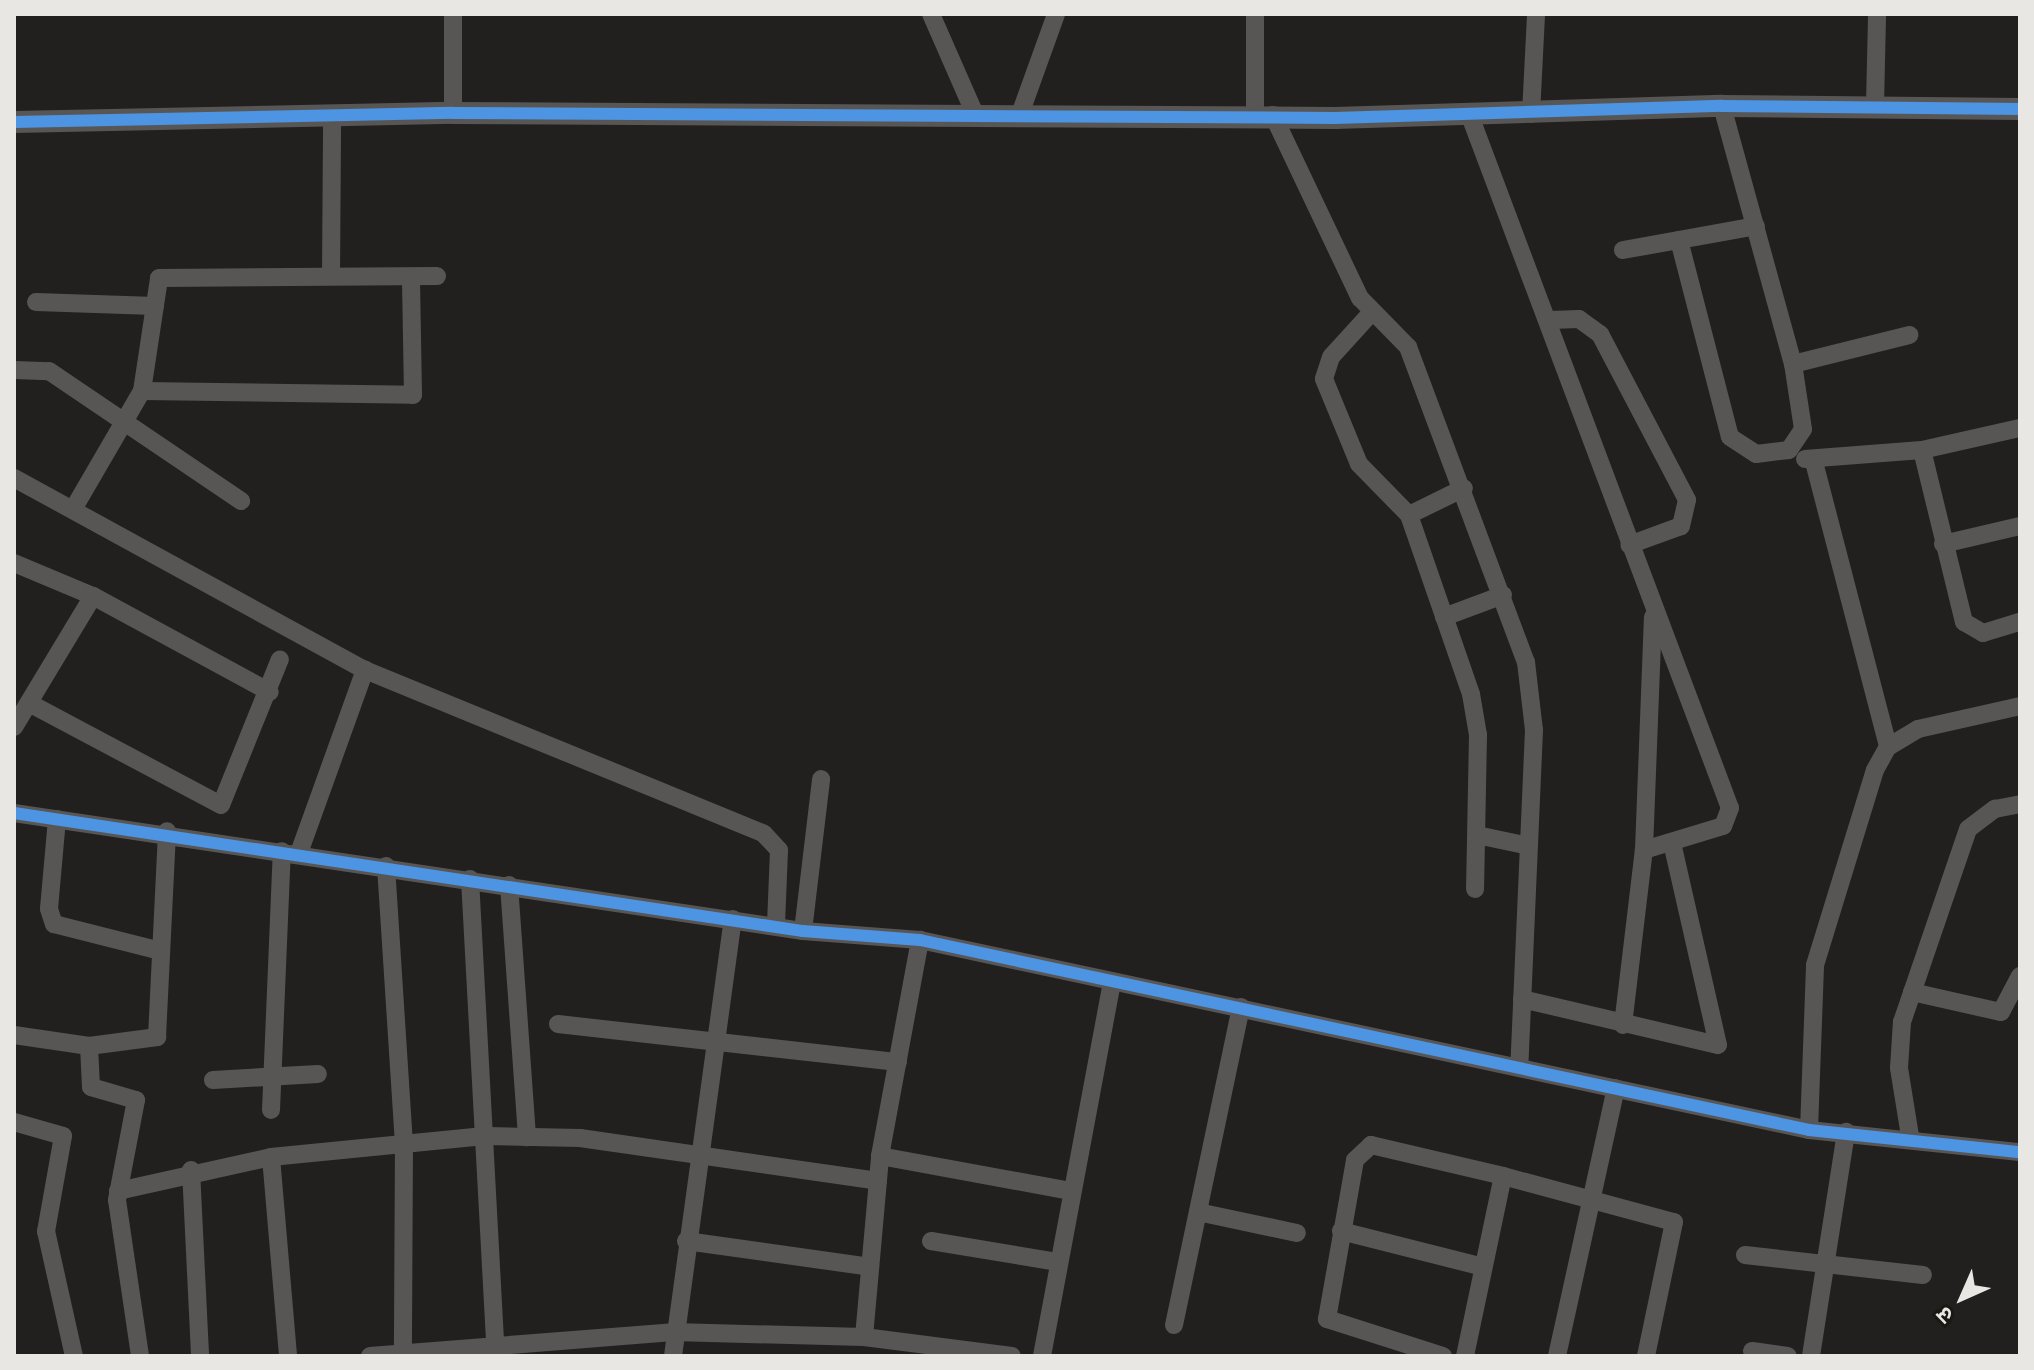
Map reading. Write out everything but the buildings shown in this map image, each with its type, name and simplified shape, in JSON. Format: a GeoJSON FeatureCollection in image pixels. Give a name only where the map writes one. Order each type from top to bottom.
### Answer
{"type":"FeatureCollection","features":[{"type":"Feature","properties":{"kind":"street"},"geometry":{"type":"LineString","coordinates":[[453,14],[453,113]]}},
{"type":"Feature","properties":{"kind":"street"},"geometry":{"type":"LineString","coordinates":[[931,14],[975,114]]}},
{"type":"Feature","properties":{"kind":"street"},"geometry":{"type":"LineString","coordinates":[[1019,117],[1056,14]]}},
{"type":"Feature","properties":{"kind":"street"},"geometry":{"type":"LineString","coordinates":[[1255,14],[1264,115],[1371,313],[1408,347],[1503,595],[1533,708],[1519,1067]]}},
{"type":"Feature","properties":{"kind":"street"},"geometry":{"type":"LineString","coordinates":[[1531,114],[1536,14]]}},
{"type":"Feature","properties":{"kind":"street"},"geometry":{"type":"LineString","coordinates":[[1875,105],[1877,14]]}},
{"type":"Feature","properties":{"kind":"street"},"geometry":{"type":"LineString","coordinates":[[14,122],[453,113],[1470,116],[1722,106],[1875,105],[2020,109]]}},
{"type":"Feature","properties":{"kind":"street"},"geometry":{"type":"LineString","coordinates":[[1722,106],[1793,364],[1803,429],[1789,450]]}},
{"type":"Feature","properties":{"kind":"street"},"geometry":{"type":"LineString","coordinates":[[331,276],[332,115]]}},
{"type":"Feature","properties":{"kind":"street"},"geometry":{"type":"LineString","coordinates":[[1470,116],[1550,320],[1629,545],[1730,808],[1723,826],[1644,850]]}},
{"type":"Feature","properties":{"kind":"street"},"geometry":{"type":"LineString","coordinates":[[1623,250],[1756,226]]}},
{"type":"Feature","properties":{"kind":"street"},"geometry":{"type":"LineString","coordinates":[[1679,240],[1730,437],[1756,454],[1789,450],[1814,462],[1922,450],[2020,428]]}},
{"type":"Feature","properties":{"kind":"street"},"geometry":{"type":"LineString","coordinates":[[75,506],[142,391],[159,278],[437,276]]}},
{"type":"Feature","properties":{"kind":"street"},"geometry":{"type":"LineString","coordinates":[[142,391],[413,395],[411,277]]}},
{"type":"Feature","properties":{"kind":"street"},"geometry":{"type":"LineString","coordinates":[[36,302],[155,306]]}},
{"type":"Feature","properties":{"kind":"street"},"geometry":{"type":"LineString","coordinates":[[1371,313],[1331,357],[1324,379],[1359,464],[1409,515],[1477,713],[1475,889]]}},
{"type":"Feature","properties":{"kind":"street"},"geometry":{"type":"LineString","coordinates":[[1550,320],[1579,319],[1600,334],[1687,500],[1681,526],[1629,545]]}},
{"type":"Feature","properties":{"kind":"street"},"geometry":{"type":"LineString","coordinates":[[1793,364],[1909,335]]}},
{"type":"Feature","properties":{"kind":"street"},"geometry":{"type":"LineString","coordinates":[[14,370],[49,371],[241,501]]}},
{"type":"Feature","properties":{"kind":"street"},"geometry":{"type":"LineString","coordinates":[[1922,450],[1964,622],[1983,633],[2020,622]]}},
{"type":"Feature","properties":{"kind":"street"},"geometry":{"type":"LineString","coordinates":[[1809,1130],[1806,1070],[1820,938],[1888,747],[1814,462]]}},
{"type":"Feature","properties":{"kind":"street"},"geometry":{"type":"LineString","coordinates":[[14,478],[75,506],[365,670],[764,834],[779,850],[776,926]]}},
{"type":"Feature","properties":{"kind":"street"},"geometry":{"type":"LineString","coordinates":[[1409,515],[1464,488]]}},
{"type":"Feature","properties":{"kind":"street"},"geometry":{"type":"LineString","coordinates":[[1943,544],[2020,526]]}},
{"type":"Feature","properties":{"kind":"street"},"geometry":{"type":"LineString","coordinates":[[14,563],[93,596],[270,692]]}},
{"type":"Feature","properties":{"kind":"street"},"geometry":{"type":"LineString","coordinates":[[1444,617],[1503,595]]}},
{"type":"Feature","properties":{"kind":"street"},"geometry":{"type":"LineString","coordinates":[[14,727],[93,596]]}},
{"type":"Feature","properties":{"kind":"street"},"geometry":{"type":"LineString","coordinates":[[1623,1025],[1644,850],[1653,602]]}},
{"type":"Feature","properties":{"kind":"street"},"geometry":{"type":"LineString","coordinates":[[29,703],[221,805],[270,692],[280,659]]}},
{"type":"Feature","properties":{"kind":"street"},"geometry":{"type":"LineString","coordinates":[[271,1110],[291,852],[365,670]]}},
{"type":"Feature","properties":{"kind":"street"},"geometry":{"type":"LineString","coordinates":[[1888,747],[1918,729],[2020,706]]}},
{"type":"Feature","properties":{"kind":"street"},"geometry":{"type":"LineString","coordinates":[[803,931],[821,779]]}},
{"type":"Feature","properties":{"kind":"street"},"geometry":{"type":"LineString","coordinates":[[1910,1136],[1897,1043],[1912,992],[1968,829],[1995,809],[2020,804]]}},
{"type":"Feature","properties":{"kind":"street"},"geometry":{"type":"LineString","coordinates":[[14,813],[167,831],[803,931],[920,940],[1809,1130],[1910,1136],[2020,1152]]}},
{"type":"Feature","properties":{"kind":"street"},"geometry":{"type":"LineString","coordinates":[[57,819],[49,909],[54,924],[161,951]]}},
{"type":"Feature","properties":{"kind":"street"},"geometry":{"type":"LineString","coordinates":[[14,1035],[89,1046],[157,1037],[167,831]]}},
{"type":"Feature","properties":{"kind":"street"},"geometry":{"type":"LineString","coordinates":[[1477,835],[1529,846]]}},
{"type":"Feature","properties":{"kind":"street"},"geometry":{"type":"LineString","coordinates":[[1522,999],[1718,1045],[1672,843]]}},
{"type":"Feature","properties":{"kind":"street"},"geometry":{"type":"LineString","coordinates":[[386,866],[404,1142],[403,1354]]}},
{"type":"Feature","properties":{"kind":"street"},"geometry":{"type":"LineString","coordinates":[[470,879],[487,1136],[495,1348]]}},
{"type":"Feature","properties":{"kind":"street"},"geometry":{"type":"LineString","coordinates":[[509,885],[527,1137]]}},
{"type":"Feature","properties":{"kind":"street"},"geometry":{"type":"LineString","coordinates":[[673,1356],[673,1332],[733,919]]}},
{"type":"Feature","properties":{"kind":"street"},"geometry":{"type":"LineString","coordinates":[[864,1337],[880,1156],[920,940]]}},
{"type":"Feature","properties":{"kind":"street"},"geometry":{"type":"LineString","coordinates":[[1912,992],[2001,1012],[2020,976]]}},
{"type":"Feature","properties":{"kind":"street"},"geometry":{"type":"LineString","coordinates":[[1042,1356],[1070,1191],[1112,981]]}},
{"type":"Feature","properties":{"kind":"street"},"geometry":{"type":"LineString","coordinates":[[1174,1325],[1241,1007]]}},
{"type":"Feature","properties":{"kind":"street"},"geometry":{"type":"LineString","coordinates":[[558,1024],[898,1062]]}},
{"type":"Feature","properties":{"kind":"street"},"geometry":{"type":"LineString","coordinates":[[89,1046],[91,1087],[136,1100],[118,1191],[140,1356]]}},
{"type":"Feature","properties":{"kind":"street"},"geometry":{"type":"LineString","coordinates":[[213,1080],[318,1074]]}},
{"type":"Feature","properties":{"kind":"street"},"geometry":{"type":"LineString","coordinates":[[1557,1356],[1616,1088]]}},
{"type":"Feature","properties":{"kind":"street"},"geometry":{"type":"LineString","coordinates":[[14,1122],[63,1136],[46,1231],[74,1356]]}},
{"type":"Feature","properties":{"kind":"street"},"geometry":{"type":"LineString","coordinates":[[1811,1356],[1846,1132]]}},
{"type":"Feature","properties":{"kind":"street"},"geometry":{"type":"LineString","coordinates":[[118,1191],[191,1170],[271,1157],[487,1136],[527,1137],[878,1181]]}},
{"type":"Feature","properties":{"kind":"street"},"geometry":{"type":"LineString","coordinates":[[1443,1356],[1327,1319],[1355,1160],[1367,1145],[1503,1176],[1674,1222],[1646,1356]]}},
{"type":"Feature","properties":{"kind":"street"},"geometry":{"type":"LineString","coordinates":[[880,1156],[1070,1191]]}},
{"type":"Feature","properties":{"kind":"street"},"geometry":{"type":"LineString","coordinates":[[271,1157],[288,1356]]}},
{"type":"Feature","properties":{"kind":"street"},"geometry":{"type":"LineString","coordinates":[[191,1170],[200,1356]]}},
{"type":"Feature","properties":{"kind":"street"},"geometry":{"type":"LineString","coordinates":[[1465,1356],[1503,1176]]}},
{"type":"Feature","properties":{"kind":"street"},"geometry":{"type":"LineString","coordinates":[[1198,1212],[1297,1233]]}},
{"type":"Feature","properties":{"kind":"street"},"geometry":{"type":"LineString","coordinates":[[1341,1231],[1483,1267]]}},
{"type":"Feature","properties":{"kind":"street"},"geometry":{"type":"LineString","coordinates":[[686,1241],[870,1267]]}},
{"type":"Feature","properties":{"kind":"street"},"geometry":{"type":"LineString","coordinates":[[931,1241],[1058,1262]]}},
{"type":"Feature","properties":{"kind":"street"},"geometry":{"type":"LineString","coordinates":[[1745,1255],[1923,1275]]}},
{"type":"Feature","properties":{"kind":"street"},"geometry":{"type":"LineString","coordinates":[[370,1356],[495,1348],[517,1351],[673,1332],[864,1337],[1012,1356]]}},
{"type":"Feature","properties":{"kind":"street"},"geometry":{"type":"LineString","coordinates":[[1752,1351],[1788,1356]]}},
{"type":"Feature","properties":{"kind":"cycle path"},"geometry":{"type":"LineString","coordinates":[[14,122],[453,113],[1335,118],[1722,106],[2020,109]]}},
{"type":"Feature","properties":{"kind":"cycle path"},"geometry":{"type":"LineString","coordinates":[[14,813],[803,931],[920,940],[1809,1130],[2020,1152]]}}]}
